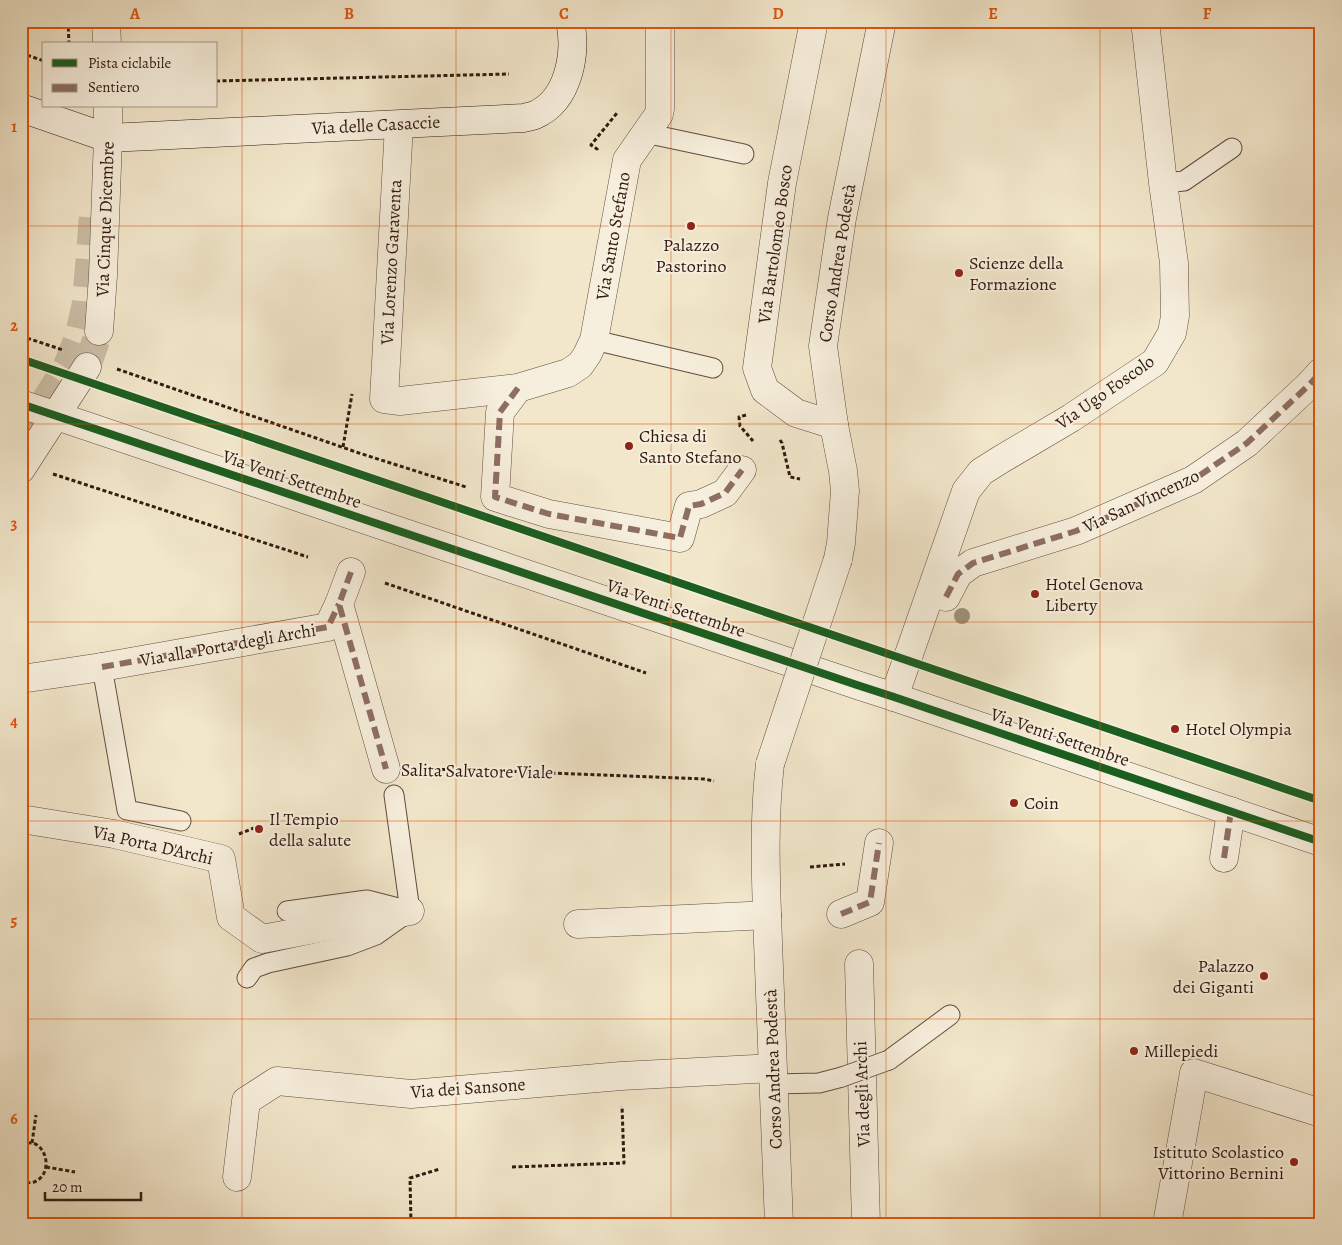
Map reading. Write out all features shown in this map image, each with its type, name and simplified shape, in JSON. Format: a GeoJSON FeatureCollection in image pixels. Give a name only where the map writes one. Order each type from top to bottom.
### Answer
{"type":"FeatureCollection","features":[{"type":"Feature","properties":{"kind":"street"},"geometry":{"type":"LineString","coordinates":[[106,21],[107,42]]}},
{"type":"Feature","properties":{"kind":"street","name":"Via delle Casaccie"},"geometry":{"type":"LineString","coordinates":[[108,138],[399,125],[524,118],[536,115],[557,97],[564,85],[573,49],[570,21]]}},
{"type":"Feature","properties":{"kind":"street","name":"Via Santo Stefano"},"geometry":{"type":"LineString","coordinates":[[384,399],[400,400],[518,388],[568,373],[580,365],[594,340],[627,160],[656,119],[660,109],[660,21]]}},
{"type":"Feature","properties":{"kind":"street","name":"Via Bartolomeo Bosco"},"geometry":{"type":"LineString","coordinates":[[814,21],[782,183],[757,368],[765,390],[796,413],[834,425]]}},
{"type":"Feature","properties":{"kind":"street","name":"Corso Andrea Podestà"},"geometry":{"type":"LineString","coordinates":[[780,1224],[772,1076],[767,915],[767,793],[770,764],[838,559],[841,543],[845,491],[823,346],[842,218],[882,21]]}},
{"type":"Feature","properties":{"kind":"street","name":"Via Ugo Foscolo"},"geometry":{"type":"LineString","coordinates":[[937,598],[966,491],[981,472],[1071,418],[1155,362],[1172,333],[1175,316],[1174,263],[1145,21]]}},
{"type":"Feature","properties":{"kind":"street"},"geometry":{"type":"LineString","coordinates":[[21,108],[108,138]]}},
{"type":"Feature","properties":{"kind":"street","name":"Via Cinque Dicembre"},"geometry":{"type":"LineString","coordinates":[[99,331],[103,276],[108,108]]}},
{"type":"Feature","properties":{"kind":"street","name":"Via Lorenzo Garaventa"},"geometry":{"type":"LineString","coordinates":[[384,399],[399,125]]}},
{"type":"Feature","properties":{"kind":"street"},"geometry":{"type":"LineString","coordinates":[[21,470],[87,367]]}},
{"type":"Feature","properties":{"kind":"street","name":"Via San Vincenzo"},"geometry":{"type":"LineString","coordinates":[[894,697],[937,598],[958,574],[973,563],[1076,531],[1193,480],[1247,443],[1321,372]]}},
{"type":"Feature","properties":{"kind":"street"},"geometry":{"type":"LineString","coordinates":[[518,388],[500,412],[495,496],[549,514],[680,538],[689,506],[701,504],[726,493],[742,470]]}},
{"type":"Feature","properties":{"kind":"street","name":"Via Venti Settembre"},"geometry":{"type":"LineString","coordinates":[[21,404],[1321,842]]}},
{"type":"Feature","properties":{"kind":"street"},"geometry":{"type":"LineString","coordinates":[[339,604],[351,572]]}},
{"type":"Feature","properties":{"kind":"street","name":"Via alla Porta degli Archi"},"geometry":{"type":"LineString","coordinates":[[21,680],[328,628],[339,604]]}},
{"type":"Feature","properties":{"kind":"street","name":"Salita Salvatore Viale"},"geometry":{"type":"LineString","coordinates":[[339,604],[386,769]]}},
{"type":"Feature","properties":{"kind":"street"},"geometry":{"type":"LineString","coordinates":[[1224,858],[1231,812]]}},
{"type":"Feature","properties":{"kind":"street","name":"Via Porta D'Archi"},"geometry":{"type":"LineString","coordinates":[[21,819],[114,834],[221,859],[231,917],[262,939],[410,911]]}},
{"type":"Feature","properties":{"kind":"street"},"geometry":{"type":"LineString","coordinates":[[841,914],[870,902],[879,843]]}},
{"type":"Feature","properties":{"kind":"street"},"geometry":{"type":"LineString","coordinates":[[578,924],[767,915]]}},
{"type":"Feature","properties":{"kind":"street","name":"Via degli Archi"},"geometry":{"type":"LineString","coordinates":[[858,964],[866,1224]]}},
{"type":"Feature","properties":{"kind":"street"},"geometry":{"type":"LineString","coordinates":[[1167,1224],[1194,1073],[1321,1113]]}},
{"type":"Feature","properties":{"kind":"street","name":"Via dei Sansone"},"geometry":{"type":"LineString","coordinates":[[237,1177],[246,1101],[278,1081],[411,1094],[621,1076],[772,1076]]}},
{"type":"Feature","properties":{"kind":"lane"},"geometry":{"type":"LineString","coordinates":[[645,133],[744,154]]}},
{"type":"Feature","properties":{"kind":"lane"},"geometry":{"type":"LineString","coordinates":[[1164,183],[1184,181],[1232,148]]}},
{"type":"Feature","properties":{"kind":"lane"},"geometry":{"type":"LineString","coordinates":[[594,340],[713,368]]}},
{"type":"Feature","properties":{"kind":"lane"},"geometry":{"type":"LineString","coordinates":[[102,667],[127,810],[180,821]]}},
{"type":"Feature","properties":{"kind":"lane"},"geometry":{"type":"LineString","coordinates":[[394,795],[410,911]]}},
{"type":"Feature","properties":{"kind":"lane"},"geometry":{"type":"LineString","coordinates":[[288,911],[367,900],[410,911]]}},
{"type":"Feature","properties":{"kind":"lane"},"geometry":{"type":"LineString","coordinates":[[247,978],[254,968],[268,963],[348,946],[376,935],[410,911]]}},
{"type":"Feature","properties":{"kind":"lane"},"geometry":{"type":"LineString","coordinates":[[772,1076],[818,1083],[842,1077],[888,1060],[950,1015]]}},
{"type":"Feature","properties":{"kind":"path"},"geometry":{"type":"LineString","coordinates":[[68,21],[69,42]]}},
{"type":"Feature","properties":{"kind":"path"},"geometry":{"type":"LineString","coordinates":[[21,53],[42,60]]}},
{"type":"Feature","properties":{"kind":"path"},"geometry":{"type":"LineString","coordinates":[[218,81],[509,74]]}},
{"type":"Feature","properties":{"kind":"path"},"geometry":{"type":"LineString","coordinates":[[21,336],[55,347]]}},
{"type":"Feature","properties":{"kind":"path"},"geometry":{"type":"LineString","coordinates":[[118,369],[359,452],[495,496]]}},
{"type":"Feature","properties":{"kind":"path"},"geometry":{"type":"LineString","coordinates":[[739,417],[749,414]]}},
{"type":"Feature","properties":{"kind":"path"},"geometry":{"type":"LineString","coordinates":[[778,437],[782,444],[790,477],[800,479]]}},
{"type":"Feature","properties":{"kind":"path"},"geometry":{"type":"LineString","coordinates":[[52,474],[308,557]]}},
{"type":"Feature","properties":{"kind":"path"},"geometry":{"type":"LineString","coordinates":[[385,583],[646,673]]}},
{"type":"Feature","properties":{"kind":"path"},"geometry":{"type":"LineString","coordinates":[[810,867],[838,864]]}},
{"type":"Feature","properties":{"kind":"path"},"geometry":{"type":"LineString","coordinates":[[512,1167],[624,1163],[621,1076]]}},
{"type":"Feature","properties":{"kind":"path"},"geometry":{"type":"LineString","coordinates":[[32,1143],[36,1114]]}},
{"type":"Feature","properties":{"kind":"path"},"geometry":{"type":"LineString","coordinates":[[21,1143],[32,1143],[38,1146],[45,1154],[46,1167],[42,1177],[34,1182],[21,1183]]}},
{"type":"Feature","properties":{"kind":"path"},"geometry":{"type":"LineString","coordinates":[[46,1167],[75,1172]]}},
{"type":"Feature","properties":{"kind":"path"},"geometry":{"type":"LineString","coordinates":[[411,1224],[410,1178],[440,1169]]}},
{"type":"Feature","properties":{"kind":"tunnel"},"geometry":{"type":"LineString","coordinates":[[21,439],[67,366],[79,335],[86,303],[93,217]]}},
{"type":"Feature","properties":{"kind":"tunnel"},"geometry":{"type":"LineString","coordinates":[[87,367],[99,331]]}},
{"type":"Feature","properties":{"kind":"marked path"},"geometry":{"type":"LineString","coordinates":[[946,597],[958,574],[973,563],[1076,531],[1193,480],[1247,443],[1321,372]]}},
{"type":"Feature","properties":{"kind":"marked path"},"geometry":{"type":"LineString","coordinates":[[518,388],[500,412],[495,497],[549,514],[680,538],[689,506],[701,504],[725,493],[742,470]]}},
{"type":"Feature","properties":{"kind":"marked path"},"geometry":{"type":"LineString","coordinates":[[351,572],[339,604],[386,769]]}},
{"type":"Feature","properties":{"kind":"marked path"},"geometry":{"type":"LineString","coordinates":[[102,667],[328,627],[339,604]]}},
{"type":"Feature","properties":{"kind":"marked path"},"geometry":{"type":"LineString","coordinates":[[1224,858],[1231,811]]}},
{"type":"Feature","properties":{"kind":"marked path"},"geometry":{"type":"LineString","coordinates":[[841,914],[870,902],[879,843]]}},
{"type":"Feature","properties":{"kind":"cycle path"},"geometry":{"type":"LineString","coordinates":[[21,359],[1321,801]]}},
{"type":"Feature","properties":{"kind":"cycle path"},"geometry":{"type":"LineString","coordinates":[[21,404],[1321,842]]}},
{"type":"Feature","properties":{"kind":"place","name":"Palazzo Pastorino"},"geometry":{"type":"Point","coordinates":[691,226]}},
{"type":"Feature","properties":{"kind":"place","name":"Scienze della Formazione"},"geometry":{"type":"Point","coordinates":[959,273]}},
{"type":"Feature","properties":{"kind":"place","name":"Chiesa di Santo Stefano"},"geometry":{"type":"Point","coordinates":[629,446]}},
{"type":"Feature","properties":{"kind":"place","name":"Hotel Genova Liberty"},"geometry":{"type":"Point","coordinates":[1035,594]}},
{"type":"Feature","properties":{"kind":"place","name":"Hotel Olympia"},"geometry":{"type":"Point","coordinates":[1175,729]}},
{"type":"Feature","properties":{"kind":"place","name":"Coin"},"geometry":{"type":"Point","coordinates":[1014,803]}},
{"type":"Feature","properties":{"kind":"place","name":"Il Tempio della salute"},"geometry":{"type":"Point","coordinates":[259,829]}},
{"type":"Feature","properties":{"kind":"place","name":"Palazzo dei Giganti"},"geometry":{"type":"Point","coordinates":[1264,976]}},
{"type":"Feature","properties":{"kind":"place","name":"Millepiedi"},"geometry":{"type":"Point","coordinates":[1134,1051]}},
{"type":"Feature","properties":{"kind":"place","name":"Istituto Scolastico Vittorino Bernini"},"geometry":{"type":"Point","coordinates":[1294,1162]}}]}
